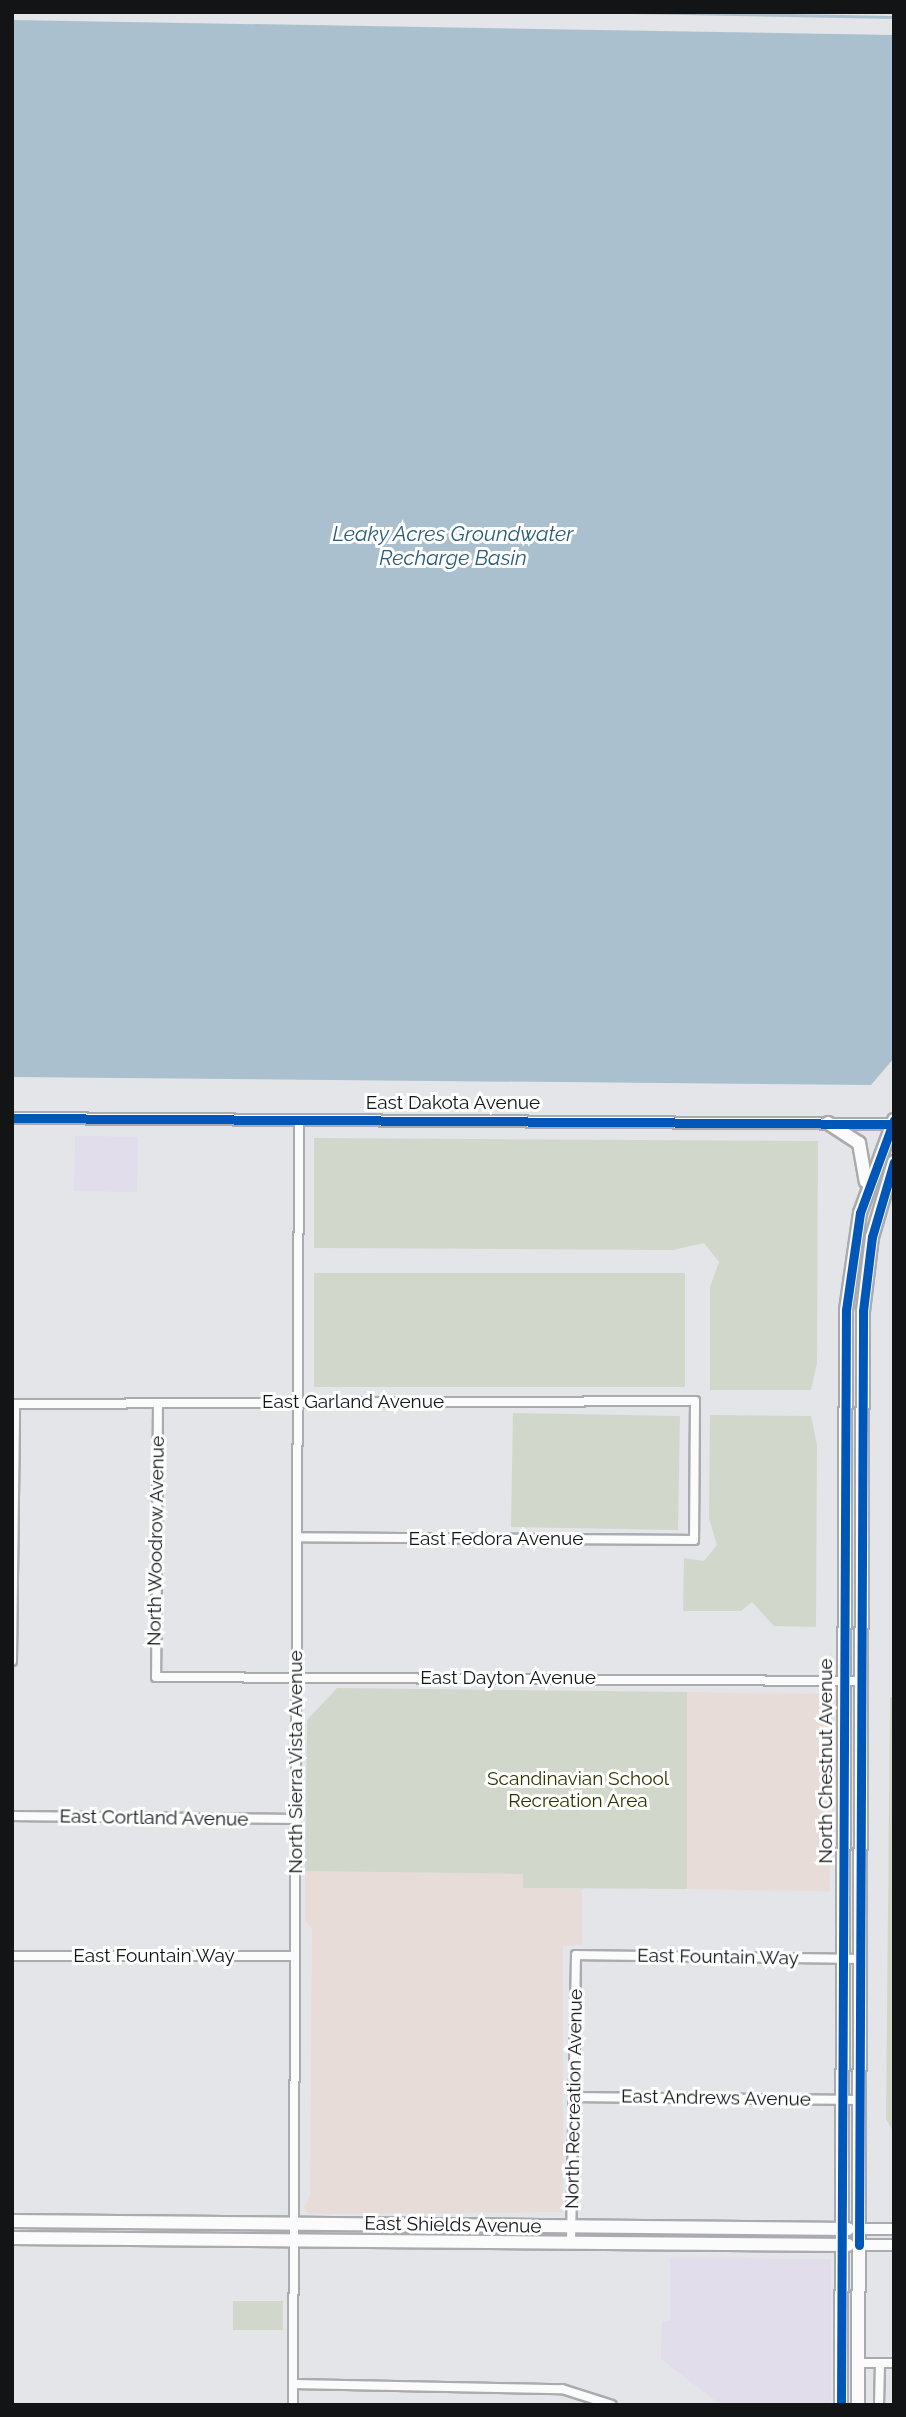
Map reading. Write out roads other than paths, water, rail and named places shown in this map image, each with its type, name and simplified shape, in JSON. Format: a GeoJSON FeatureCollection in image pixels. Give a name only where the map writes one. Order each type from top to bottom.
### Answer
{"type":"FeatureCollection","features":[{"type":"Feature","properties":{"kind":"main road","name":"North Chestnut Avenue"},"geometry":{"type":"LineString","coordinates":[[841,2405],[845,1402],[848,1282],[866,1190],[893,1122]]}},
{"type":"Feature","properties":{"kind":"main road"},"geometry":{"type":"LineString","coordinates":[[828,1123],[859,1143],[866,1190]]}},
{"type":"Feature","properties":{"kind":"main road","name":"North Chestnut Avenue"},"geometry":{"type":"LineString","coordinates":[[858,2405],[862,1402],[866,1273],[894,1163]]}},
{"type":"Feature","properties":{"kind":"main road"},"geometry":{"type":"LineString","coordinates":[[845,1402],[862,1402]]}},
{"type":"Feature","properties":{"kind":"main road","name":"East Shields Avenue"},"geometry":{"type":"LineString","coordinates":[[12,2221],[859,2229]]}},
{"type":"Feature","properties":{"kind":"main road"},"geometry":{"type":"LineString","coordinates":[[28,2238],[94,2230],[100,2221]]}},
{"type":"Feature","properties":{"kind":"main road","name":"East Shields Avenue"},"geometry":{"type":"LineString","coordinates":[[12,2238],[859,2245]]}},
{"type":"Feature","properties":{"kind":"main road"},"geometry":{"type":"LineString","coordinates":[[841,2389],[849,2392],[850,2405]]}},
{"type":"Feature","properties":{"kind":"street","name":"East Dakota Avenue"},"geometry":{"type":"LineString","coordinates":[[12,1118],[893,1122]]}},
{"type":"Feature","properties":{"kind":"street","name":"North Sierra Vista Avenue"},"geometry":{"type":"LineString","coordinates":[[293,2405],[299,1119]]}},
{"type":"Feature","properties":{"kind":"street","name":"East Garland Avenue"},"geometry":{"type":"LineString","coordinates":[[14,1404],[695,1401],[694,1540]]}},
{"type":"Feature","properties":{"kind":"street"},"geometry":{"type":"LineString","coordinates":[[12,1661],[14,1404]]}},
{"type":"Feature","properties":{"kind":"street","name":"North Woodrow Avenue"},"geometry":{"type":"LineString","coordinates":[[156,1677],[158,1404]]}},
{"type":"Feature","properties":{"kind":"street","name":"East Fedora Avenue"},"geometry":{"type":"LineString","coordinates":[[297,1537],[694,1540]]}},
{"type":"Feature","properties":{"kind":"street","name":"East Dayton Avenue"},"geometry":{"type":"LineString","coordinates":[[156,1677],[861,1681]]}},
{"type":"Feature","properties":{"kind":"street","name":"East Cortland Avenue"},"geometry":{"type":"LineString","coordinates":[[12,1816],[296,1819]]}},
{"type":"Feature","properties":{"kind":"street","name":"East Fountain Way"},"geometry":{"type":"LineString","coordinates":[[576,1955],[860,1959]]}},
{"type":"Feature","properties":{"kind":"street","name":"North Recreation Avenue"},"geometry":{"type":"LineString","coordinates":[[571,2242],[576,1955]]}},
{"type":"Feature","properties":{"kind":"street","name":"East Fountain Way"},"geometry":{"type":"LineString","coordinates":[[12,1956],[295,1956]]}},
{"type":"Feature","properties":{"kind":"street","name":"East Andrews Avenue"},"geometry":{"type":"LineString","coordinates":[[573,2096],[859,2100]]}},
{"type":"Feature","properties":{"kind":"street","name":"East Shields Avenue"},"geometry":{"type":"LineString","coordinates":[[859,2229],[894,2229]]}},
{"type":"Feature","properties":{"kind":"street","name":"East Shields Avenue"},"geometry":{"type":"LineString","coordinates":[[859,2245],[894,2245]]}},
{"type":"Feature","properties":{"kind":"street"},"geometry":{"type":"LineString","coordinates":[[858,2363],[894,2363]]}},
{"type":"Feature","properties":{"kind":"street"},"geometry":{"type":"LineString","coordinates":[[879,2405],[880,2363]]}},
{"type":"Feature","properties":{"kind":"street"},"geometry":{"type":"LineString","coordinates":[[293,2384],[562,2389],[612,2405]]}},
{"type":"Feature","properties":{"kind":"water","name":"Leaky Acres Groundwater Recharge Basin"},"geometry":{"type":"Polygon","coordinates":[[[12,20],[894,35],[894,1058],[871,1085],[12,1077],[12,20]]]}},
{"type":"Feature","properties":{"kind":"waterway"},"geometry":{"type":"LineString","coordinates":[[631,12],[894,17]]}},
{"type":"Feature","properties":{"kind":"park label","name":"Scandinavian School Recreation Area"},"geometry":{"type":"Point","coordinates":[578,1790]}}]}
